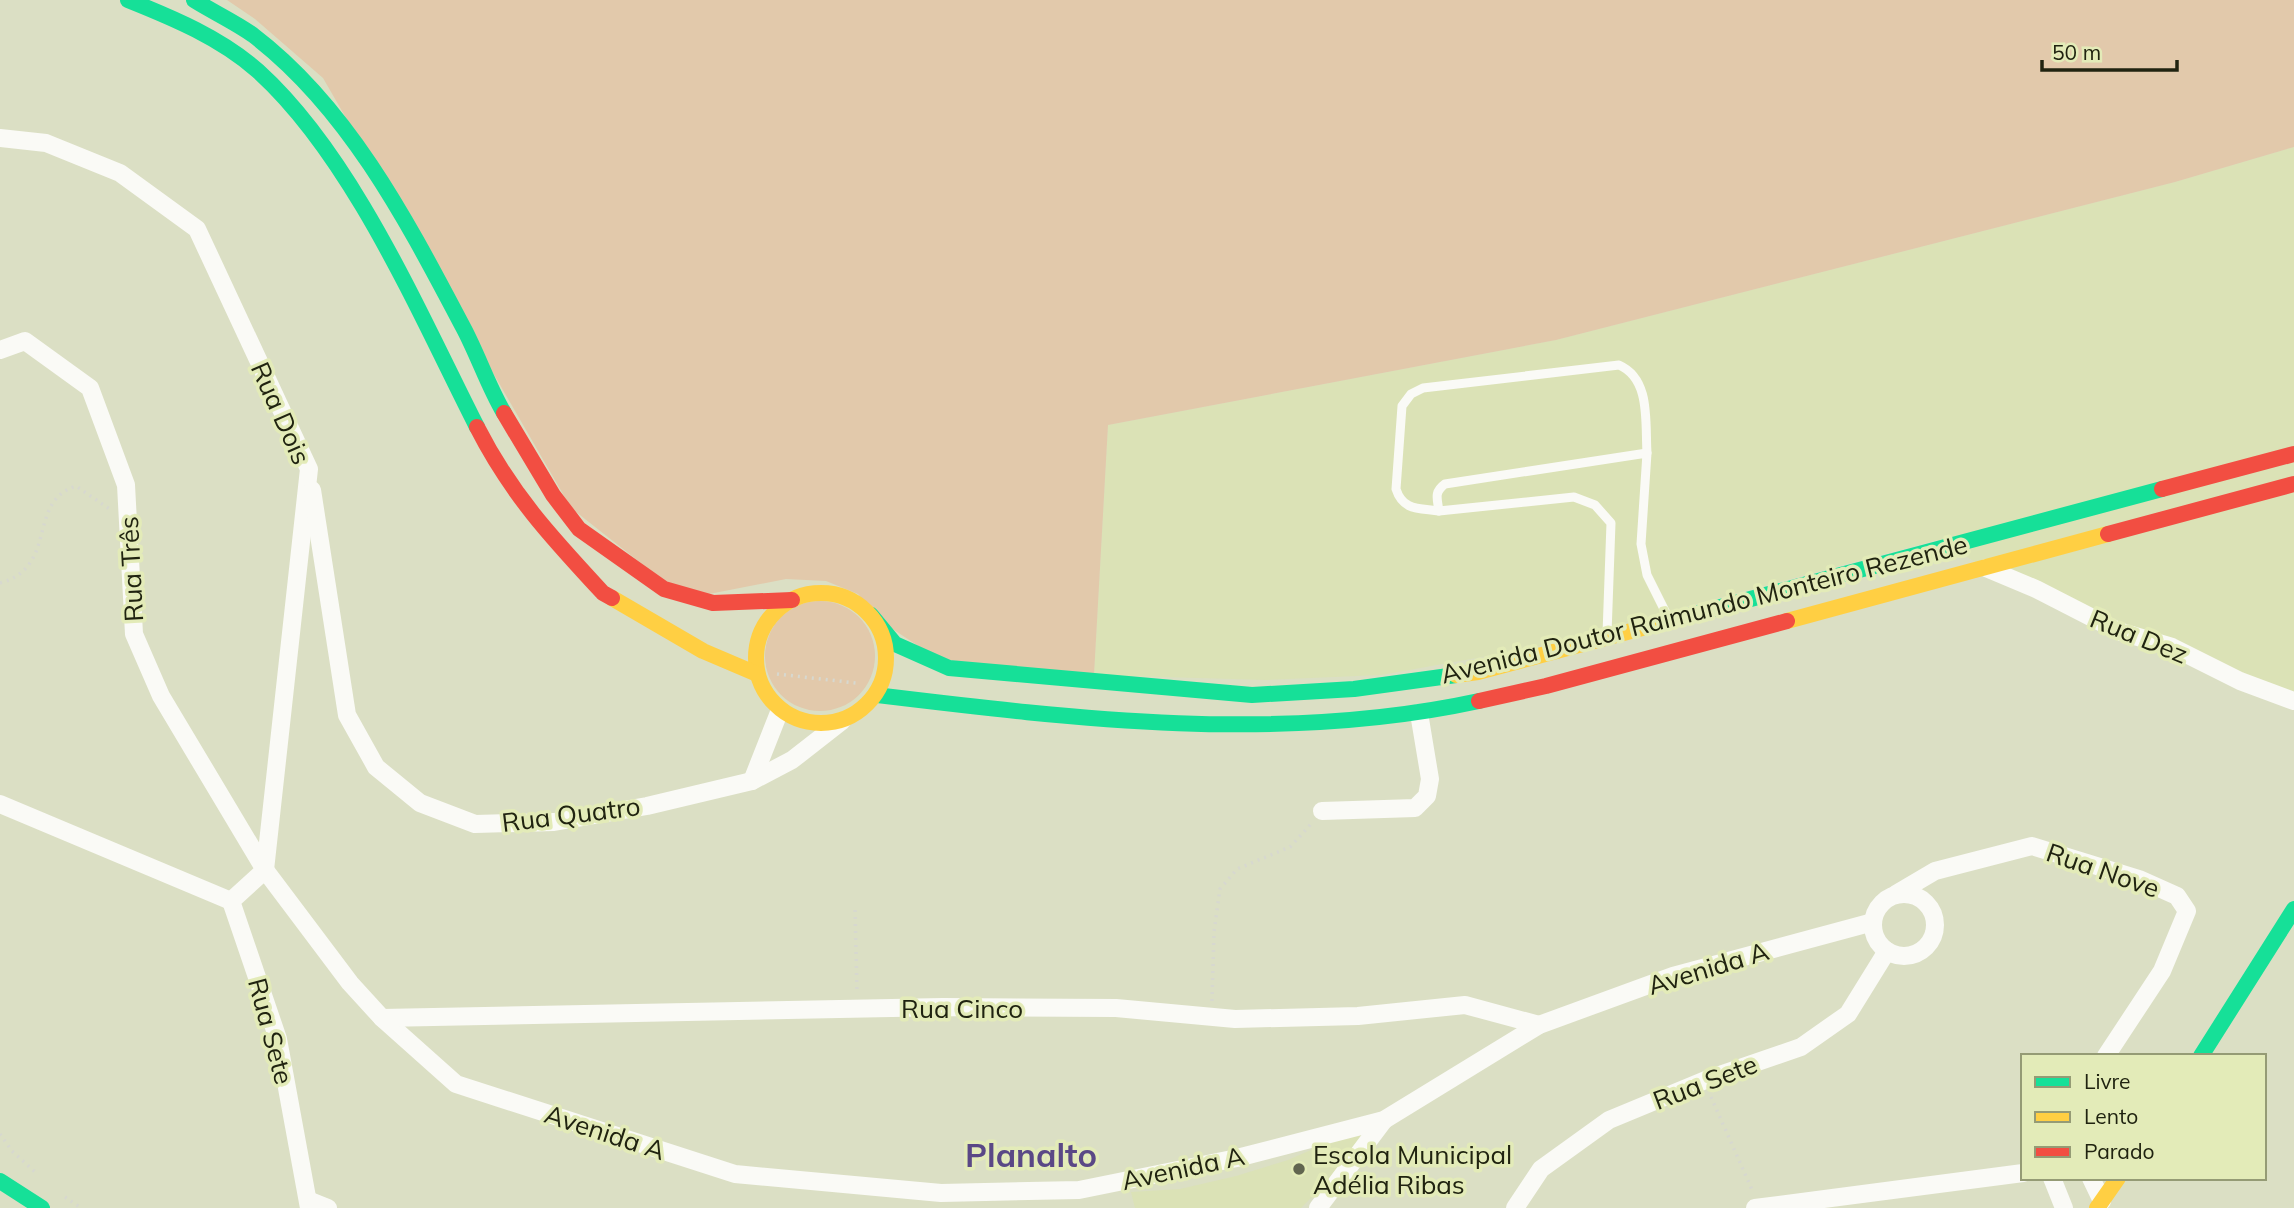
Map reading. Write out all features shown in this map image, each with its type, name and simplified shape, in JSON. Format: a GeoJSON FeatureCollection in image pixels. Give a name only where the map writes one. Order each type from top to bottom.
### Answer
{"type":"FeatureCollection","features":[{"type":"Feature","properties":{"kind":"main road"},"geometry":{"type":"LineString","coordinates":[[128,0],[186,22],[257,70],[313,130],[383,240],[488,448],[516,495],[545,532],[603,593],[703,651],[756,670]]}},
{"type":"Feature","properties":{"kind":"main road","name":"Avenida Doutor Raimundo Monteiro Rezende"},"geometry":{"type":"LineString","coordinates":[[194,0],[253,35],[306,84],[340,123],[387,192],[464,329],[497,401],[553,495],[579,529],[664,589],[713,603],[792,600],[812,593],[834,594],[854,601],[871,615],[895,644],[949,668],[1252,695],[1354,689],[1478,672],[2294,454]]}},
{"type":"Feature","properties":{"kind":"main road","name":"Avenida Doutor Raimundo Monteiro Rezende"},"geometry":{"type":"LineString","coordinates":[[878,691],[1049,716],[1291,725],[1419,713],[1546,686],[2294,484]]}},
{"type":"Feature","properties":{"kind":"main road"},"geometry":{"type":"LineString","coordinates":[[792,600],[774,613],[761,631],[755,653],[756,670],[765,694],[780,710],[799,721],[820,724],[842,721],[861,711],[878,691],[887,668],[886,649],[881,631],[871,615]]}},
{"type":"Feature","properties":{"kind":"main road"},"geometry":{"type":"LineString","coordinates":[[2202,1054],[2294,909]]}},
{"type":"Feature","properties":{"kind":"main road"},"geometry":{"type":"LineString","coordinates":[[2100,1204],[2117,1180]]}},
{"type":"Feature","properties":{"kind":"main road"},"geometry":{"type":"LineString","coordinates":[[5,1184],[23,1208]]}},
{"type":"Feature","properties":{"kind":"main road"},"geometry":{"type":"LineString","coordinates":[[5,1184],[42,1208]]}},
{"type":"Feature","properties":{"kind":"street","name":"Rua Dois"},"geometry":{"type":"LineString","coordinates":[[0,138],[46,143],[120,173],[197,229],[309,469],[265,870]]}},
{"type":"Feature","properties":{"kind":"street","name":"Rua Três"},"geometry":{"type":"LineString","coordinates":[[0,350],[26,341],[90,388],[126,485],[134,634],[161,696],[265,870]]}},
{"type":"Feature","properties":{"kind":"street","name":"Rua Quatro"},"geometry":{"type":"LineString","coordinates":[[309,469],[347,715],[376,767],[420,803],[475,824],[554,822],[647,806],[752,781],[792,760],[842,721]]}},
{"type":"Feature","properties":{"kind":"street","name":"Rua Dez"},"geometry":{"type":"LineString","coordinates":[[1986,568],[2036,589],[2118,631],[2172,647],[2239,681],[2294,701]]}},
{"type":"Feature","properties":{"kind":"street"},"geometry":{"type":"LineString","coordinates":[[752,781],[780,710]]}},
{"type":"Feature","properties":{"kind":"street"},"geometry":{"type":"LineString","coordinates":[[1322,811],[1415,808],[1427,796],[1430,779],[1419,713]]}},
{"type":"Feature","properties":{"kind":"street"},"geometry":{"type":"LineString","coordinates":[[0,804],[231,901],[265,870]]}},
{"type":"Feature","properties":{"kind":"street","name":"Rua Nove"},"geometry":{"type":"LineString","coordinates":[[1896,894],[1935,870],[2032,846],[2139,879],[2177,896],[2187,911],[2162,971],[2107,1054]]}},
{"type":"Feature","properties":{"kind":"street","name":"Avenida A"},"geometry":{"type":"LineString","coordinates":[[265,870],[350,983],[382,1018],[456,1084],[735,1174],[941,1193],[1079,1190],[1237,1158],[1384,1120],[1539,1025],[1673,976],[1873,922]]}},
{"type":"Feature","properties":{"kind":"street"},"geometry":{"type":"LineString","coordinates":[[1896,894],[1917,895],[1932,909],[1936,930],[1926,948],[1917,954],[1896,956],[1887,951],[1876,938],[1873,922],[1880,904],[1896,894]]}},
{"type":"Feature","properties":{"kind":"street","name":"Rua Sete"},"geometry":{"type":"LineString","coordinates":[[231,901],[278,1039],[309,1204]]}},
{"type":"Feature","properties":{"kind":"street","name":"Rua Sete"},"geometry":{"type":"LineString","coordinates":[[1515,1208],[1541,1169],[1609,1120],[1704,1081],[1801,1046],[1848,1014],[1887,951]]}},
{"type":"Feature","properties":{"kind":"street","name":"Rua Cinco"},"geometry":{"type":"LineString","coordinates":[[382,1018],[857,1008],[1116,1008],[1213,1017],[1358,1016],[1465,1005],[1539,1025]]}},
{"type":"Feature","properties":{"kind":"street"},"geometry":{"type":"LineString","coordinates":[[1318,1208],[1384,1120]]}},
{"type":"Feature","properties":{"kind":"street"},"geometry":{"type":"LineString","coordinates":[[1757,1208],[2021,1173]]}},
{"type":"Feature","properties":{"kind":"street"},"geometry":{"type":"LineString","coordinates":[[2053,1180],[2064,1208]]}},
{"type":"Feature","properties":{"kind":"street"},"geometry":{"type":"LineString","coordinates":[[2092,1180],[2100,1204]]}},
{"type":"Feature","properties":{"kind":"street"},"geometry":{"type":"LineString","coordinates":[[309,1204],[328,1208]]}},
{"type":"Feature","properties":{"kind":"lane"},"geometry":{"type":"LineString","coordinates":[[1607,639],[1611,523],[1595,505],[1574,497],[1439,511],[1408,507],[1400,500],[1396,489],[1402,406],[1411,394],[1423,388],[1619,365],[1633,371],[1642,387],[1647,453],[1641,544],[1647,575],[1671,622]]}},
{"type":"Feature","properties":{"kind":"lane"},"geometry":{"type":"LineString","coordinates":[[1439,511],[1436,494],[1446,484],[1647,453]]}},
{"type":"Feature","properties":{"kind":"path"},"geometry":{"type":"LineString","coordinates":[[0,583],[18,578],[31,565],[39,549],[50,503],[61,491],[76,486],[128,519]]}},
{"type":"Feature","properties":{"kind":"path"},"geometry":{"type":"LineString","coordinates":[[756,670],[878,691]]}},
{"type":"Feature","properties":{"kind":"path"},"geometry":{"type":"LineString","coordinates":[[1213,1017],[1214,932],[1220,889],[1237,869],[1290,848],[1322,811]]}},
{"type":"Feature","properties":{"kind":"path"},"geometry":{"type":"LineString","coordinates":[[855,910],[857,1008]]}},
{"type":"Feature","properties":{"kind":"path"},"geometry":{"type":"LineString","coordinates":[[1704,1081],[1757,1208]]}},
{"type":"Feature","properties":{"kind":"shaded area"},"geometry":{"type":"Polygon","coordinates":[[[227,0],[2294,0],[2294,147],[2175,182],[1556,340],[1108,425],[1094,675],[938,659],[882,622],[858,594],[826,581],[786,579],[709,594],[670,586],[571,508],[323,78],[255,19],[227,0]]]}},
{"type":"Feature","properties":{"kind":"shaded area"},"geometry":{"type":"Polygon","coordinates":[[[2294,147],[2294,696],[1986,568],[1937,540],[1528,649],[1381,675],[1267,680],[1094,675],[1108,425],[1556,340],[2175,182],[2294,147]]]}},
{"type":"Feature","properties":{"kind":"shaded area"},"geometry":{"type":"Polygon","coordinates":[[[820,601],[841,605],[859,617],[871,635],[875,656],[871,677],[859,695],[841,707],[820,711],[799,707],[781,695],[769,677],[765,656],[769,635],[781,617],[799,605],[820,601]]]}},
{"type":"Feature","properties":{"kind":"shaded area","name":"Escola Municipal Adélia Ribas"},"geometry":{"type":"Polygon","coordinates":[[[1370,1124],[1347,1162],[1301,1208],[1135,1208],[1131,1192],[1180,1189],[1236,1176],[1288,1160],[1370,1124]]]}},
{"type":"Feature","properties":{"kind":"traffic: fast"},"geometry":{"type":"LineString","coordinates":[[128,0],[179,22],[244,59],[292,106],[354,191],[407,287],[477,427]]}},
{"type":"Feature","properties":{"kind":"traffic: fast"},"geometry":{"type":"LineString","coordinates":[[194,0],[253,35],[287,64],[319,97],[347,132],[398,208],[468,338],[504,413]]}},
{"type":"Feature","properties":{"kind":"traffic: fast"},"geometry":{"type":"LineString","coordinates":[[1672,620],[2162,489]]}},
{"type":"Feature","properties":{"kind":"traffic: fast"},"geometry":{"type":"LineString","coordinates":[[871,615],[895,644],[949,668],[1252,695],[1354,689],[1456,675]]}},
{"type":"Feature","properties":{"kind":"traffic: fast"},"geometry":{"type":"LineString","coordinates":[[876,695],[1102,719],[1254,724],[1329,722],[1404,714],[1479,701]]}},
{"type":"Feature","properties":{"kind":"traffic: fast"},"geometry":{"type":"LineString","coordinates":[[2202,1054],[2294,909]]}},
{"type":"Feature","properties":{"kind":"traffic: fast"},"geometry":{"type":"LineString","coordinates":[[0,1181],[42,1208]]}},
{"type":"Feature","properties":{"kind":"traffic: slow"},"geometry":{"type":"LineString","coordinates":[[1787,621],[2108,534]]}},
{"type":"Feature","properties":{"kind":"traffic: slow"},"geometry":{"type":"LineString","coordinates":[[821,593],[846,598],[867,612],[881,633],[886,658],[881,683],[867,704],[846,718],[821,723],[796,718],[775,704],[761,683],[756,658],[761,633],[775,612],[796,598],[821,593]]}},
{"type":"Feature","properties":{"kind":"traffic: slow"},"geometry":{"type":"LineString","coordinates":[[612,598],[703,651],[757,674]]}},
{"type":"Feature","properties":{"kind":"traffic: slow"},"geometry":{"type":"LineString","coordinates":[[1456,675],[1478,672],[1672,620]]}},
{"type":"Feature","properties":{"kind":"traffic: slow"},"geometry":{"type":"LineString","coordinates":[[2097,1208],[2117,1180]]}},
{"type":"Feature","properties":{"kind":"traffic: jam"},"geometry":{"type":"LineString","coordinates":[[504,413],[553,495],[579,529],[664,589],[713,603],[792,600]]}},
{"type":"Feature","properties":{"kind":"traffic: jam"},"geometry":{"type":"LineString","coordinates":[[477,427],[518,494],[603,593],[612,598]]}},
{"type":"Feature","properties":{"kind":"traffic: jam"},"geometry":{"type":"LineString","coordinates":[[2162,489],[2294,454]]}},
{"type":"Feature","properties":{"kind":"traffic: jam"},"geometry":{"type":"LineString","coordinates":[[2108,534],[2294,484]]}},
{"type":"Feature","properties":{"kind":"traffic: jam"},"geometry":{"type":"LineString","coordinates":[[1479,701],[1546,686],[1787,621]]}},
{"type":"Feature","properties":{"kind":"place","name":"Escola Municipal Adélia Ribas"},"geometry":{"type":"Point","coordinates":[1299,1169]}},
{"type":"Feature","properties":{"kind":"district","name":"Planalto"},"geometry":{"type":"Point","coordinates":[1031,1154]}}]}
